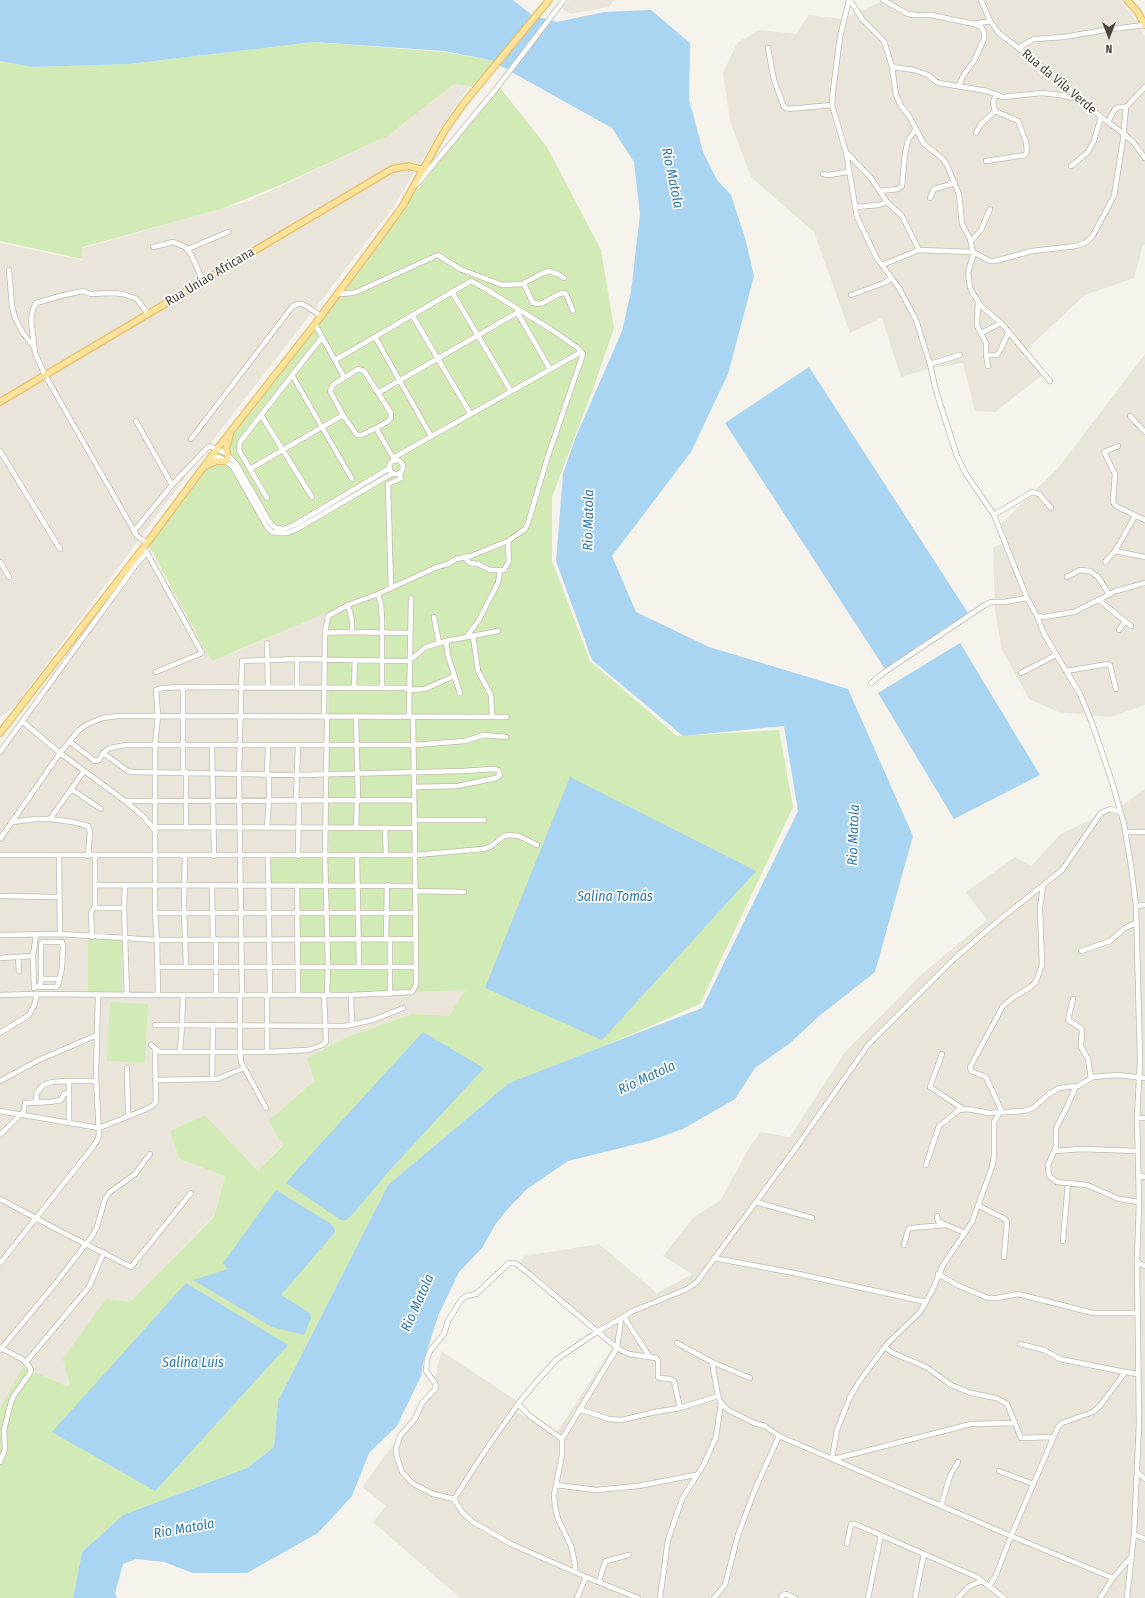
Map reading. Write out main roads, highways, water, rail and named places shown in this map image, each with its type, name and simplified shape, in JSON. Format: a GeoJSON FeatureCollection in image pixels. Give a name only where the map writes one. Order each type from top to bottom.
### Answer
{"type":"FeatureCollection","features":[{"type":"Feature","properties":{"kind":"main road"},"geometry":{"type":"LineString","coordinates":[[0,733],[145,550],[147,543],[217,449],[321,316],[402,207],[448,127],[491,68],[549,0]]}},
{"type":"Feature","properties":{"kind":"main road"},"geometry":{"type":"LineString","coordinates":[[1127,0],[1137,11],[1145,25]]}},
{"type":"Feature","properties":{"kind":"main road","name":"Rua Uniao Africana"},"geometry":{"type":"LineString","coordinates":[[0,402],[392,169],[409,166],[424,170]]}},
{"type":"Feature","properties":{"kind":"main road"},"geometry":{"type":"LineString","coordinates":[[202,469],[216,461],[228,458],[226,449],[232,430]]}},
{"type":"Feature","properties":{"kind":"water","name":"Rio Matola"},"geometry":{"type":"Polygon","coordinates":[[[0,0],[513,0],[532,15],[557,22],[604,12],[651,10],[690,43],[689,99],[703,152],[717,180],[731,195],[745,238],[754,276],[728,374],[691,452],[612,556],[636,612],[709,647],[848,689],[913,836],[875,972],[818,1017],[790,1043],[755,1068],[735,1099],[683,1129],[649,1141],[568,1161],[527,1189],[506,1211],[495,1225],[482,1248],[459,1272],[438,1316],[423,1363],[421,1376],[397,1426],[369,1453],[352,1496],[318,1533],[247,1573],[193,1573],[164,1562],[136,1559],[123,1564],[115,1593],[117,1598],[73,1598],[82,1552],[123,1515],[247,1468],[274,1447],[278,1401],[388,1185],[509,1083],[702,1008],[798,811],[784,726],[683,736],[592,660],[556,561],[563,474],[575,439],[622,331],[631,292],[640,214],[634,162],[612,128],[490,60],[444,51],[314,42],[129,64],[33,67],[0,61],[0,0]]]}},
{"type":"Feature","properties":{"kind":"water"},"geometry":{"type":"Polygon","coordinates":[[[809,367],[968,613],[885,669],[725,423],[809,367]]]}},
{"type":"Feature","properties":{"kind":"water"},"geometry":{"type":"Polygon","coordinates":[[[960,643],[1040,775],[954,819],[878,693],[960,643]]]}},
{"type":"Feature","properties":{"kind":"water","name":"Salina Tomás"},"geometry":{"type":"Polygon","coordinates":[[[570,777],[756,871],[602,1040],[485,988],[570,777]]]}},
{"type":"Feature","properties":{"kind":"water"},"geometry":{"type":"Polygon","coordinates":[[[423,1032],[484,1068],[389,1171],[351,1216],[346,1220],[341,1220],[286,1183],[423,1032]]]}},
{"type":"Feature","properties":{"kind":"water"},"geometry":{"type":"Polygon","coordinates":[[[276,1190],[331,1224],[335,1230],[335,1232],[281,1295],[310,1313],[311,1318],[304,1335],[272,1327],[193,1280],[228,1269],[223,1263],[276,1190]]]}},
{"type":"Feature","properties":{"kind":"water","name":"Salina Luís"},"geometry":{"type":"Polygon","coordinates":[[[186,1283],[288,1345],[155,1491],[52,1432],[186,1283]]]}}]}
